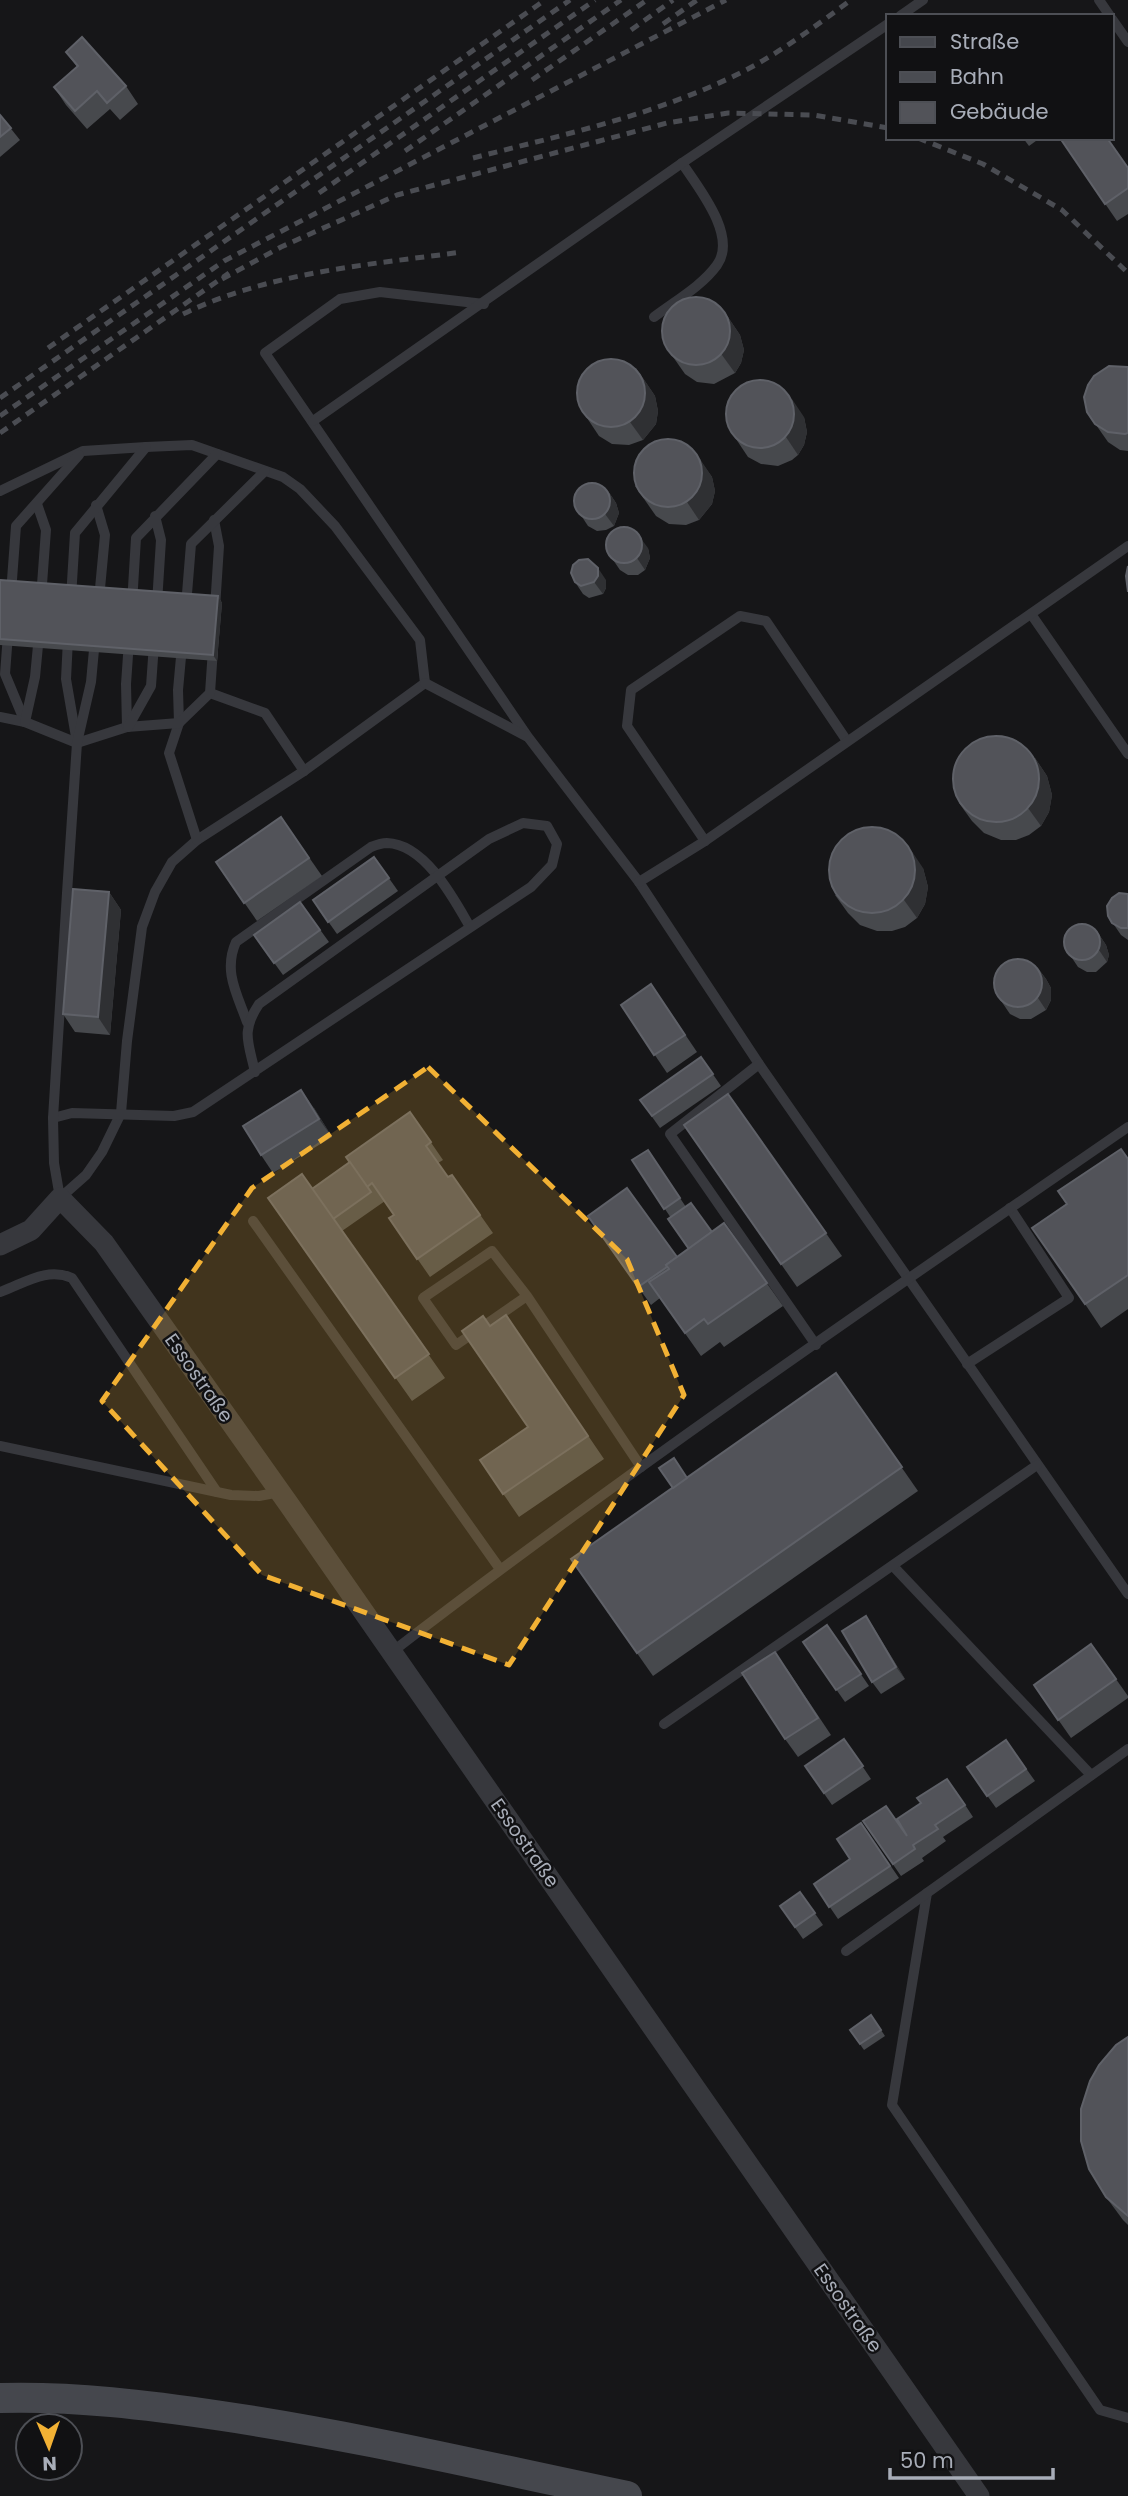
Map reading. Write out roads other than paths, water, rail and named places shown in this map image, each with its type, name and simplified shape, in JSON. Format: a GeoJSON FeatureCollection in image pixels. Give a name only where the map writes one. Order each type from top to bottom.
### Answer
{"type":"FeatureCollection","features":[{"type":"Feature","properties":{"kind":"street"},"geometry":{"type":"LineString","coordinates":[[0,1245],[31,1230],[60,1198]]}},
{"type":"Feature","properties":{"kind":"street","name":"Essostraße"},"geometry":{"type":"LineString","coordinates":[[60,1198],[104,1243],[979,2496]]}},
{"type":"Feature","properties":{"kind":"street"},"geometry":{"type":"LineString","coordinates":[[0,2398],[107,2400],[281,2425],[627,2496]]}},
{"type":"Feature","properties":{"kind":"lane"},"geometry":{"type":"LineString","coordinates":[[903,14],[923,0]]}},
{"type":"Feature","properties":{"kind":"lane"},"geometry":{"type":"LineString","coordinates":[[1114,22],[1128,42]]}},
{"type":"Feature","properties":{"kind":"lane"},"geometry":{"type":"LineString","coordinates":[[313,421],[682,163],[886,25]]}},
{"type":"Feature","properties":{"kind":"lane"},"geometry":{"type":"LineString","coordinates":[[654,317],[708,275],[723,253],[712,207],[682,163]]}},
{"type":"Feature","properties":{"kind":"lane"},"geometry":{"type":"LineString","coordinates":[[484,304],[380,292],[340,299],[265,353],[528,737],[639,882],[759,1064],[1128,1594]]}},
{"type":"Feature","properties":{"kind":"lane"},"geometry":{"type":"LineString","coordinates":[[0,491],[83,451],[146,447],[192,445],[284,477],[300,489],[335,526],[419,640],[425,683]]}},
{"type":"Feature","properties":{"kind":"lane"},"geometry":{"type":"LineString","coordinates":[[70,612],[75,533],[146,447]]}},
{"type":"Feature","properties":{"kind":"lane"},"geometry":{"type":"LineString","coordinates":[[10,607],[16,526],[83,451]]}},
{"type":"Feature","properties":{"kind":"lane"},"geometry":{"type":"LineString","coordinates":[[131,618],[136,538],[217,454]]}},
{"type":"Feature","properties":{"kind":"lane"},"geometry":{"type":"LineString","coordinates":[[184,624],[191,544],[265,471]]}},
{"type":"Feature","properties":{"kind":"lane"},"geometry":{"type":"LineString","coordinates":[[37,504],[46,530],[40,610]]}},
{"type":"Feature","properties":{"kind":"lane"},"geometry":{"type":"LineString","coordinates":[[96,505],[105,536],[97,615]]}},
{"type":"Feature","properties":{"kind":"lane"},"geometry":{"type":"LineString","coordinates":[[155,516],[161,540],[156,620]]}},
{"type":"Feature","properties":{"kind":"lane"},"geometry":{"type":"LineString","coordinates":[[214,520],[219,546],[214,626]]}},
{"type":"Feature","properties":{"kind":"lane"},"geometry":{"type":"LineString","coordinates":[[639,882],[705,841],[1128,546]]}},
{"type":"Feature","properties":{"kind":"lane"},"geometry":{"type":"LineString","coordinates":[[1031,614],[1128,754]]}},
{"type":"Feature","properties":{"kind":"lane"},"geometry":{"type":"LineString","coordinates":[[705,841],[627,726],[631,690],[740,616],[766,621],[847,741]]}},
{"type":"Feature","properties":{"kind":"lane"},"geometry":{"type":"LineString","coordinates":[[9,621],[5,674],[25,722]]}},
{"type":"Feature","properties":{"kind":"lane"},"geometry":{"type":"LineString","coordinates":[[25,722],[35,677],[39,624]]}},
{"type":"Feature","properties":{"kind":"lane"},"geometry":{"type":"LineString","coordinates":[[69,626],[66,679],[77,743]]}},
{"type":"Feature","properties":{"kind":"lane"},"geometry":{"type":"LineString","coordinates":[[60,1198],[54,1163],[53,1118],[77,743],[92,681],[96,628]]}},
{"type":"Feature","properties":{"kind":"lane"},"geometry":{"type":"LineString","coordinates":[[127,727],[126,684],[130,631]]}},
{"type":"Feature","properties":{"kind":"lane"},"geometry":{"type":"LineString","coordinates":[[127,727],[151,686],[155,633]]}},
{"type":"Feature","properties":{"kind":"lane"},"geometry":{"type":"LineString","coordinates":[[183,637],[178,690],[179,723],[169,752],[197,840]]}},
{"type":"Feature","properties":{"kind":"lane"},"geometry":{"type":"LineString","coordinates":[[0,718],[25,722],[77,743],[127,727],[179,723],[210,693],[213,640]]}},
{"type":"Feature","properties":{"kind":"lane"},"geometry":{"type":"LineString","coordinates":[[425,683],[528,737]]}},
{"type":"Feature","properties":{"kind":"lane"},"geometry":{"type":"LineString","coordinates":[[60,1198],[86,1175],[102,1152],[121,1113],[127,1041],[142,927],[155,892],[172,862],[197,840],[304,771],[425,683]]}},
{"type":"Feature","properties":{"kind":"lane"},"geometry":{"type":"LineString","coordinates":[[210,693],[265,713],[304,771]]}},
{"type":"Feature","properties":{"kind":"lane"},"geometry":{"type":"LineString","coordinates":[[53,1118],[72,1113],[174,1116],[193,1112],[531,887],[552,865],[557,844],[547,826],[523,823],[489,839],[259,1004],[247,1021]]}},
{"type":"Feature","properties":{"kind":"lane"},"geometry":{"type":"LineString","coordinates":[[255,1072],[247,1041],[247,1021],[230,974],[230,956],[236,942],[371,847],[386,842],[406,848],[440,875],[470,927]]}},
{"type":"Feature","properties":{"kind":"lane"},"geometry":{"type":"LineString","coordinates":[[759,1064],[670,1134],[816,1345]]}},
{"type":"Feature","properties":{"kind":"lane"},"geometry":{"type":"LineString","coordinates":[[392,1652],[500,1569],[641,1467],[1128,1127]]}},
{"type":"Feature","properties":{"kind":"lane"},"geometry":{"type":"LineString","coordinates":[[967,1364],[1069,1298],[1010,1209]]}},
{"type":"Feature","properties":{"kind":"lane"},"geometry":{"type":"LineString","coordinates":[[253,1221],[500,1569]]}},
{"type":"Feature","properties":{"kind":"lane"},"geometry":{"type":"LineString","coordinates":[[527,1296],[456,1345],[423,1298],[492,1251],[527,1296],[641,1467]]}},
{"type":"Feature","properties":{"kind":"lane"},"geometry":{"type":"LineString","coordinates":[[0,1292],[49,1273],[72,1278],[217,1492]]}},
{"type":"Feature","properties":{"kind":"lane"},"geometry":{"type":"LineString","coordinates":[[0,1446],[217,1492],[259,1496],[280,1492]]}},
{"type":"Feature","properties":{"kind":"lane"},"geometry":{"type":"LineString","coordinates":[[664,1724],[1037,1465]]}},
{"type":"Feature","properties":{"kind":"lane"},"geometry":{"type":"LineString","coordinates":[[893,1566],[1091,1775]]}},
{"type":"Feature","properties":{"kind":"lane"},"geometry":{"type":"LineString","coordinates":[[846,1951],[1128,1749]]}},
{"type":"Feature","properties":{"kind":"lane"},"geometry":{"type":"LineString","coordinates":[[927,1893],[892,2105],[1100,2410],[1128,2418]]}},
{"type":"Feature","properties":{"kind":"railway"},"geometry":{"type":"LineString","coordinates":[[48,348],[545,0]]}},
{"type":"Feature","properties":{"kind":"railway"},"geometry":{"type":"LineString","coordinates":[[0,398],[570,0]]}},
{"type":"Feature","properties":{"kind":"railway"},"geometry":{"type":"LineString","coordinates":[[319,193],[595,0]]}},
{"type":"Feature","properties":{"kind":"railway"},"geometry":{"type":"LineString","coordinates":[[405,151],[621,0]]}},
{"type":"Feature","properties":{"kind":"railway"},"geometry":{"type":"LineString","coordinates":[[532,80],[647,0]]}},
{"type":"Feature","properties":{"kind":"railway"},"geometry":{"type":"LineString","coordinates":[[631,30],[673,0]]}},
{"type":"Feature","properties":{"kind":"railway"},"geometry":{"type":"LineString","coordinates":[[663,24],[697,0]]}},
{"type":"Feature","properties":{"kind":"railway"},"geometry":{"type":"LineString","coordinates":[[0,416],[224,261],[726,0]]}},
{"type":"Feature","properties":{"kind":"railway"},"geometry":{"type":"LineString","coordinates":[[473,158],[606,123],[703,90],[765,59],[851,0]]}},
{"type":"Feature","properties":{"kind":"railway"},"geometry":{"type":"LineString","coordinates":[[222,279],[281,247],[397,195],[667,123],[728,113],[814,115],[886,128]]}},
{"type":"Feature","properties":{"kind":"railway"},"geometry":{"type":"LineString","coordinates":[[923,140],[983,164],[1062,210],[1128,273]]}},
{"type":"Feature","properties":{"kind":"railway"},"geometry":{"type":"LineString","coordinates":[[183,314],[250,288],[284,279],[355,266],[462,252]]}},
{"type":"Feature","properties":{"kind":"railway"},"geometry":{"type":"LineString","coordinates":[[0,433],[229,273]]}}]}
